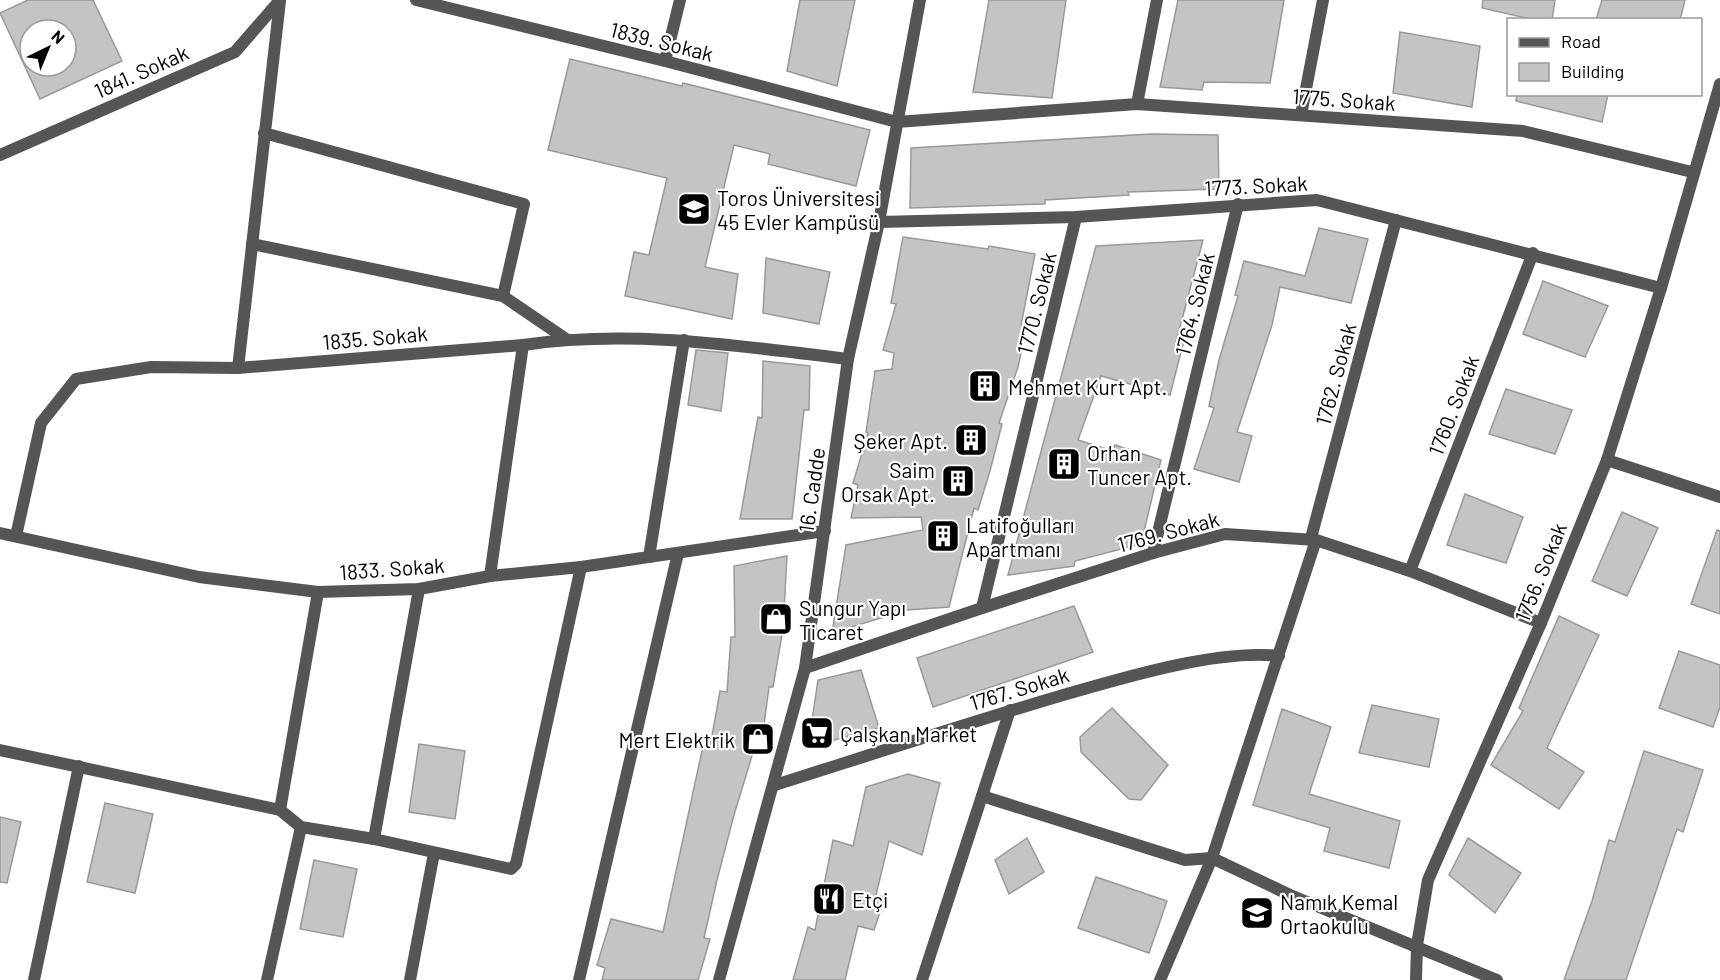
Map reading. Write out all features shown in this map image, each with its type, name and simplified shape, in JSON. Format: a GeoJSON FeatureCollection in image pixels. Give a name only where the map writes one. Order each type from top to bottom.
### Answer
{"type":"FeatureCollection","features":[{"type":"Feature","properties":{"kind":"street","name":"1839. Sokak"},"geometry":{"type":"LineString","coordinates":[[416,0],[665,61],[897,122]]}},
{"type":"Feature","properties":{"kind":"street"},"geometry":{"type":"LineString","coordinates":[[665,61],[680,0]]}},
{"type":"Feature","properties":{"kind":"street","name":"16. Cadde"},"geometry":{"type":"LineString","coordinates":[[719,980],[775,785],[805,668],[848,359],[879,222],[920,0]]}},
{"type":"Feature","properties":{"kind":"street"},"geometry":{"type":"LineString","coordinates":[[1137,104],[1157,0]]}},
{"type":"Feature","properties":{"kind":"street"},"geometry":{"type":"LineString","coordinates":[[1301,115],[1323,0]]}},
{"type":"Feature","properties":{"kind":"street"},"geometry":{"type":"LineString","coordinates":[[237,368],[280,1]]}},
{"type":"Feature","properties":{"kind":"street","name":"1841. Sokak"},"geometry":{"type":"LineString","coordinates":[[0,155],[235,52],[280,1]]}},
{"type":"Feature","properties":{"kind":"street"},"geometry":{"type":"LineString","coordinates":[[1692,172],[1720,84]]}},
{"type":"Feature","properties":{"kind":"street","name":"1775. Sokak"},"geometry":{"type":"LineString","coordinates":[[897,122],[1137,104],[1523,131],[1692,172]]}},
{"type":"Feature","properties":{"kind":"street"},"geometry":{"type":"LineString","coordinates":[[264,133],[524,204],[503,297]]}},
{"type":"Feature","properties":{"kind":"street","name":"1756. Sokak"},"geometry":{"type":"LineString","coordinates":[[1416,980],[1417,945],[1428,880],[1541,623],[1607,460],[1661,288],[1692,172]]}},
{"type":"Feature","properties":{"kind":"street","name":"1773. Sokak"},"geometry":{"type":"LineString","coordinates":[[879,222],[1076,217],[1317,200],[1533,253],[1661,288]]}},
{"type":"Feature","properties":{"kind":"street","name":"1764. Sokak"},"geometry":{"type":"LineString","coordinates":[[1154,553],[1238,204]]}},
{"type":"Feature","properties":{"kind":"street","name":"1770. Sokak"},"geometry":{"type":"LineString","coordinates":[[982,608],[1076,217]]}},
{"type":"Feature","properties":{"kind":"street","name":"1762. Sokak"},"geometry":{"type":"LineString","coordinates":[[1160,980],[1212,858],[1279,656],[1313,539],[1396,220]]}},
{"type":"Feature","properties":{"kind":"street"},"geometry":{"type":"LineString","coordinates":[[252,244],[503,297],[566,339]]}},
{"type":"Feature","properties":{"kind":"street","name":"1760. Sokak"},"geometry":{"type":"LineString","coordinates":[[1410,571],[1533,253]]}},
{"type":"Feature","properties":{"kind":"street","name":"1835. Sokak"},"geometry":{"type":"LineString","coordinates":[[16,537],[41,423],[76,379],[151,367],[237,368],[523,345],[566,339],[684,340],[848,359]]}},
{"type":"Feature","properties":{"kind":"street"},"geometry":{"type":"LineString","coordinates":[[649,556],[684,340]]}},
{"type":"Feature","properties":{"kind":"street"},"geometry":{"type":"LineString","coordinates":[[490,576],[523,345]]}},
{"type":"Feature","properties":{"kind":"street"},"geometry":{"type":"LineString","coordinates":[[1607,460],[1720,497]]}},
{"type":"Feature","properties":{"kind":"street","name":"1833. Sokak"},"geometry":{"type":"LineString","coordinates":[[0,533],[199,576],[318,592],[419,589],[490,576],[581,567],[825,531]]}},
{"type":"Feature","properties":{"kind":"street","name":"1769. Sokak"},"geometry":{"type":"LineString","coordinates":[[805,668],[1154,553],[1225,534],[1313,539],[1410,571],[1541,623]]}},
{"type":"Feature","properties":{"kind":"street"},"geometry":{"type":"LineString","coordinates":[[579,980],[678,553]]}},
{"type":"Feature","properties":{"kind":"street"},"geometry":{"type":"LineString","coordinates":[[0,750],[280,810],[301,827],[374,839],[511,870],[516,864],[581,567]]}},
{"type":"Feature","properties":{"kind":"street"},"geometry":{"type":"LineString","coordinates":[[374,839],[419,589]]}},
{"type":"Feature","properties":{"kind":"street"},"geometry":{"type":"LineString","coordinates":[[280,810],[318,592]]}},
{"type":"Feature","properties":{"kind":"street","name":"1767. Sokak"},"geometry":{"type":"LineString","coordinates":[[775,785],[1010,710],[1138,674],[1254,653],[1279,656]]}},
{"type":"Feature","properties":{"kind":"street"},"geometry":{"type":"LineString","coordinates":[[922,980],[1010,710]]}},
{"type":"Feature","properties":{"kind":"street"},"geometry":{"type":"LineString","coordinates":[[34,980],[79,766]]}},
{"type":"Feature","properties":{"kind":"street"},"geometry":{"type":"LineString","coordinates":[[982,796],[1185,860],[1212,858],[1290,895],[1417,945],[1497,980]]}},
{"type":"Feature","properties":{"kind":"street"},"geometry":{"type":"LineString","coordinates":[[267,980],[301,827]]}},
{"type":"Feature","properties":{"kind":"street"},"geometry":{"type":"LineString","coordinates":[[410,980],[434,854]]}},
{"type":"Feature","properties":{"kind":"building"},"geometry":{"type":"Polygon","coordinates":[[[28,0],[93,0],[122,61],[40,99],[30,78],[78,78],[78,18],[18,18],[18,52],[0,13],[28,0]]]}},
{"type":"Feature","properties":{"kind":"building"},"geometry":{"type":"Polygon","coordinates":[[[800,0],[855,0],[837,86],[787,71],[800,0]]]}},
{"type":"Feature","properties":{"kind":"building"},"geometry":{"type":"Polygon","coordinates":[[[989,0],[1066,0],[1052,98],[973,92],[989,0]]]}},
{"type":"Feature","properties":{"kind":"building"},"geometry":{"type":"Polygon","coordinates":[[[1178,0],[1284,0],[1270,83],[1204,82],[1202,90],[1160,87],[1178,0]]]}},
{"type":"Feature","properties":{"kind":"building"},"geometry":{"type":"Polygon","coordinates":[[[1483,0],[1555,0],[1552,18],[1526,18],[1482,8],[1483,0]]]}},
{"type":"Feature","properties":{"kind":"building"},"geometry":{"type":"Polygon","coordinates":[[[1602,0],[1685,0],[1680,18],[1597,18],[1602,0]]]}},
{"type":"Feature","properties":{"kind":"building"},"geometry":{"type":"Polygon","coordinates":[[[1400,32],[1480,46],[1472,107],[1393,93],[1400,32]]]}},
{"type":"Feature","properties":{"kind":"building"},"geometry":{"type":"Polygon","coordinates":[[[570,59],[682,86],[683,83],[870,130],[856,186],[768,164],[770,154],[734,145],[705,267],[738,274],[732,319],[625,296],[634,252],[649,255],[667,178],[548,150],[570,59]]]}},
{"type":"Feature","properties":{"kind":"building"},"geometry":{"type":"Polygon","coordinates":[[[1517,96],[1608,96],[1602,122],[1516,101],[1517,96]]]}},
{"type":"Feature","properties":{"kind":"building"},"geometry":{"type":"Polygon","coordinates":[[[1151,134],[1218,135],[1219,189],[1128,192],[1129,195],[1045,200],[1045,204],[910,208],[911,148],[1151,134]]]}},
{"type":"Feature","properties":{"kind":"building"},"geometry":{"type":"Polygon","coordinates":[[[1319,228],[1368,239],[1351,303],[1280,287],[1272,325],[1237,432],[1252,436],[1239,482],[1194,469],[1214,408],[1209,406],[1219,360],[1238,296],[1235,295],[1244,261],[1305,276],[1319,228]]]}},
{"type":"Feature","properties":{"kind":"building"},"geometry":{"type":"Polygon","coordinates":[[[903,237],[988,249],[989,246],[1035,254],[1021,325],[1027,327],[1018,367],[999,423],[1002,424],[990,471],[978,510],[974,508],[949,607],[892,611],[891,615],[832,633],[846,545],[923,530],[921,517],[851,518],[858,485],[853,483],[868,433],[866,432],[875,371],[892,369],[894,353],[883,350],[896,304],[891,303],[903,237]]]}},
{"type":"Feature","properties":{"kind":"building"},"geometry":{"type":"Polygon","coordinates":[[[1203,240],[1176,342],[1183,344],[1170,395],[1101,376],[1078,440],[1113,451],[1115,445],[1161,460],[1141,544],[1075,561],[1074,566],[1008,575],[1096,246],[1203,240]]]}},
{"type":"Feature","properties":{"kind":"building"},"geometry":{"type":"Polygon","coordinates":[[[766,258],[830,272],[819,324],[763,313],[766,258]]]}},
{"type":"Feature","properties":{"kind":"building"},"geometry":{"type":"Polygon","coordinates":[[[1543,281],[1608,306],[1585,357],[1523,334],[1543,281]]]}},
{"type":"Feature","properties":{"kind":"building"},"geometry":{"type":"Polygon","coordinates":[[[696,350],[728,353],[721,411],[688,405],[696,350]]]}},
{"type":"Feature","properties":{"kind":"building"},"geometry":{"type":"Polygon","coordinates":[[[763,361],[810,366],[809,410],[804,410],[792,519],[740,519],[758,417],[762,418],[763,361]]]}},
{"type":"Feature","properties":{"kind":"building"},"geometry":{"type":"Polygon","coordinates":[[[1506,389],[1572,410],[1555,454],[1489,434],[1506,389]]]}},
{"type":"Feature","properties":{"kind":"building"},"geometry":{"type":"Polygon","coordinates":[[[1465,494],[1523,517],[1506,563],[1447,545],[1465,494]]]}},
{"type":"Feature","properties":{"kind":"building"},"geometry":{"type":"Polygon","coordinates":[[[1622,512],[1658,528],[1627,596],[1592,581],[1622,512]]]}},
{"type":"Feature","properties":{"kind":"building"},"geometry":{"type":"Polygon","coordinates":[[[1717,530],[1720,531],[1720,614],[1691,604],[1717,530]]]}},
{"type":"Feature","properties":{"kind":"building"},"geometry":{"type":"Polygon","coordinates":[[[787,556],[783,629],[773,687],[769,687],[761,747],[755,746],[734,815],[704,938],[710,939],[698,980],[602,980],[605,968],[597,965],[611,919],[663,932],[703,746],[710,747],[720,691],[727,692],[731,637],[735,637],[734,566],[787,556]]]}},
{"type":"Feature","properties":{"kind":"building"},"geometry":{"type":"Polygon","coordinates":[[[1074,606],[1093,652],[933,707],[917,658],[1074,606]]]}},
{"type":"Feature","properties":{"kind":"building"},"geometry":{"type":"Polygon","coordinates":[[[1559,616],[1599,635],[1547,748],[1584,772],[1559,809],[1491,765],[1523,711],[1519,708],[1559,616]]]}},
{"type":"Feature","properties":{"kind":"building"},"geometry":{"type":"Polygon","coordinates":[[[1679,651],[1720,665],[1720,707],[1713,727],[1659,708],[1679,651]]]}},
{"type":"Feature","properties":{"kind":"building"},"geometry":{"type":"Polygon","coordinates":[[[861,670],[879,728],[808,747],[818,680],[861,670]]]}},
{"type":"Feature","properties":{"kind":"building"},"geometry":{"type":"Polygon","coordinates":[[[1372,705],[1439,719],[1429,767],[1359,753],[1372,705]]]}},
{"type":"Feature","properties":{"kind":"building"},"geometry":{"type":"Polygon","coordinates":[[[1112,708],[1168,765],[1141,800],[1129,799],[1081,752],[1080,737],[1112,708]]]}},
{"type":"Feature","properties":{"kind":"building"},"geometry":{"type":"Polygon","coordinates":[[[1282,709],[1331,727],[1309,794],[1400,821],[1389,868],[1324,851],[1330,828],[1253,805],[1282,709]]]}},
{"type":"Feature","properties":{"kind":"building"},"geometry":{"type":"Polygon","coordinates":[[[419,744],[465,751],[455,819],[409,812],[419,744]]]}},
{"type":"Feature","properties":{"kind":"building"},"geometry":{"type":"Polygon","coordinates":[[[1644,751],[1703,770],[1683,832],[1677,829],[1626,980],[1564,980],[1592,901],[1609,840],[1615,842],[1644,751]]]}},
{"type":"Feature","properties":{"kind":"building"},"geometry":{"type":"Polygon","coordinates":[[[908,774],[940,783],[922,855],[889,841],[876,895],[885,897],[874,930],[858,926],[845,980],[793,980],[808,927],[815,930],[833,840],[853,846],[866,787],[908,774]]]}},
{"type":"Feature","properties":{"kind":"building"},"geometry":{"type":"Polygon","coordinates":[[[105,803],[153,814],[135,893],[87,882],[105,803]]]}},
{"type":"Feature","properties":{"kind":"building"},"geometry":{"type":"Polygon","coordinates":[[[0,817],[21,822],[7,883],[0,882],[0,817]]]}},
{"type":"Feature","properties":{"kind":"building"},"geometry":{"type":"Polygon","coordinates":[[[1027,838],[1044,872],[1009,894],[995,860],[1027,838]]]}},
{"type":"Feature","properties":{"kind":"building"},"geometry":{"type":"Polygon","coordinates":[[[1468,838],[1521,873],[1495,913],[1449,875],[1468,838]]]}},
{"type":"Feature","properties":{"kind":"building"},"geometry":{"type":"Polygon","coordinates":[[[314,860],[357,869],[343,937],[300,929],[314,860]]]}},
{"type":"Feature","properties":{"kind":"building"},"geometry":{"type":"Polygon","coordinates":[[[1096,877],[1167,901],[1149,953],[1078,928],[1096,877]]]}},
{"type":"Feature","properties":{"kind":"place","name":"Toros Üniversitesi 45 Evler Kampüsü"},"geometry":{"type":"Point","coordinates":[694,209]}},
{"type":"Feature","properties":{"kind":"place","name":"Mehmet Kurt Apt."},"geometry":{"type":"Point","coordinates":[985,386]}},
{"type":"Feature","properties":{"kind":"place","name":"Şeker Apt."},"geometry":{"type":"Point","coordinates":[971,440]}},
{"type":"Feature","properties":{"kind":"place","name":"Orhan Tuncer Apt."},"geometry":{"type":"Point","coordinates":[1064,464]}},
{"type":"Feature","properties":{"kind":"place","name":"Saim Orsak Apt."},"geometry":{"type":"Point","coordinates":[958,481]}},
{"type":"Feature","properties":{"kind":"place","name":"Latifoğulları Apartmanı"},"geometry":{"type":"Point","coordinates":[943,536]}},
{"type":"Feature","properties":{"kind":"place","name":"Sungur Yapı Ticaret"},"geometry":{"type":"Point","coordinates":[776,619]}},
{"type":"Feature","properties":{"kind":"place","name":"Çalşkan Market"},"geometry":{"type":"Point","coordinates":[817,733]}},
{"type":"Feature","properties":{"kind":"place","name":"Mert Elektrik"},"geometry":{"type":"Point","coordinates":[758,739]}},
{"type":"Feature","properties":{"kind":"place","name":"Etçi"},"geometry":{"type":"Point","coordinates":[829,899]}},
{"type":"Feature","properties":{"kind":"place","name":"Namık Kemal Ortaokulu"},"geometry":{"type":"Point","coordinates":[1257,913]}}]}
